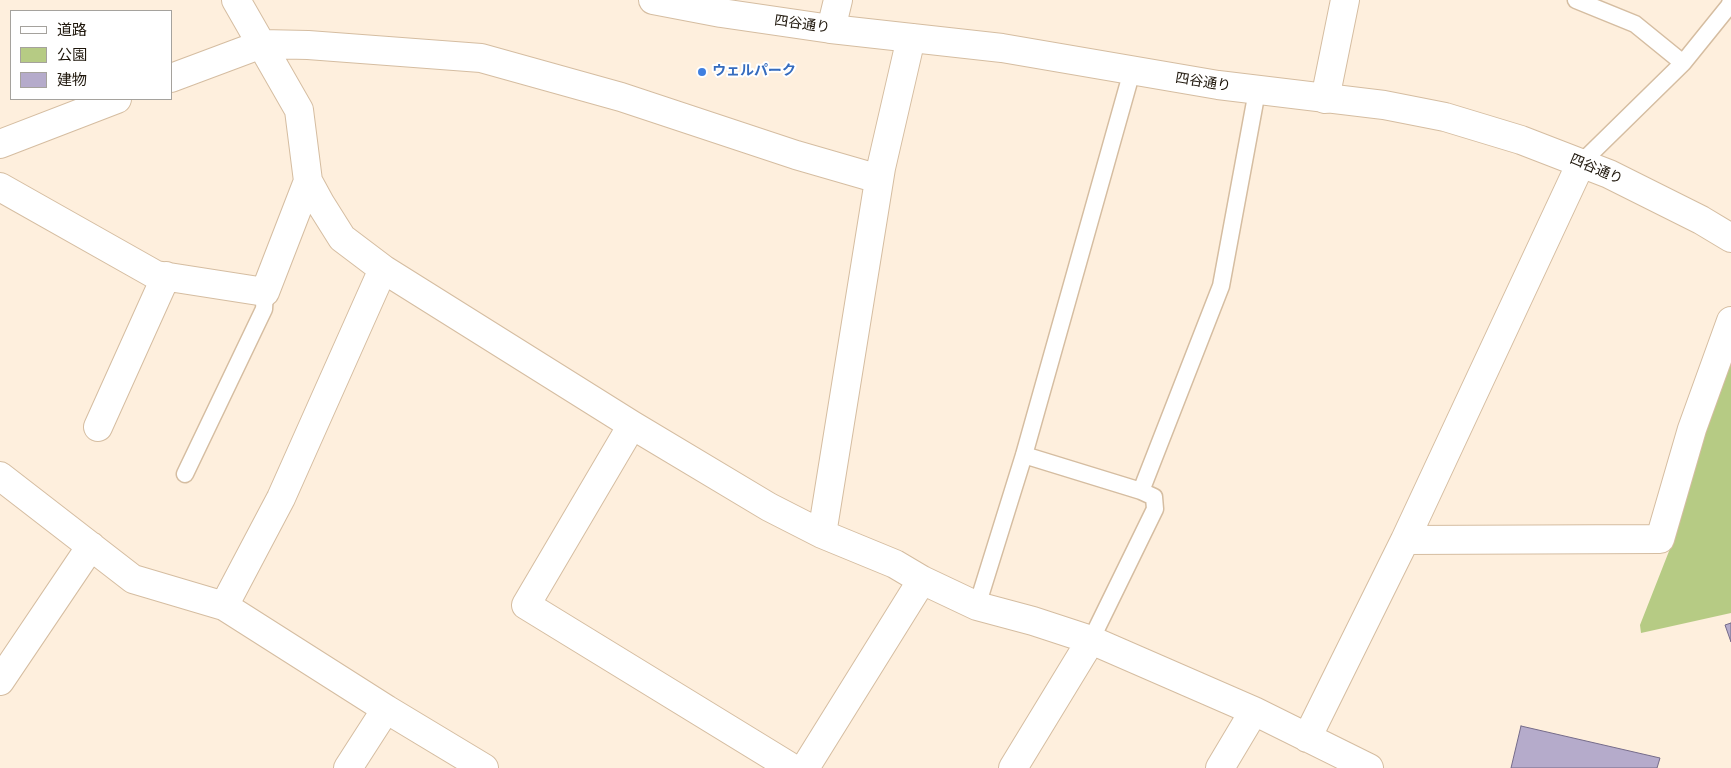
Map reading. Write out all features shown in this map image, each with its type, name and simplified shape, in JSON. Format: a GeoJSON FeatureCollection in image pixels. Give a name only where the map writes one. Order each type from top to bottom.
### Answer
{"type":"FeatureCollection","features":[{"type":"Feature","properties":{"kind":"street"},"geometry":{"type":"LineString","coordinates":[[236,0],[299,110],[308,181],[342,238],[383,269],[632,425],[769,507],[822,534],[895,564],[922,580],[977,606],[1033,621],[1091,640],[1254,711],[1369,768]]}},
{"type":"Feature","properties":{"kind":"street","name":"四谷通り"},"geometry":{"type":"LineString","coordinates":[[653,0],[721,13],[831,29],[1002,48],[1132,72],[1257,91],[1384,105],[1445,117],[1521,140],[1582,163],[1626,182],[1701,220],[1731,238]]}},
{"type":"Feature","properties":{"kind":"street"},"geometry":{"type":"LineString","coordinates":[[831,29],[838,0]]}},
{"type":"Feature","properties":{"kind":"street"},"geometry":{"type":"LineString","coordinates":[[1325,99],[1345,0]]}},
{"type":"Feature","properties":{"kind":"street"},"geometry":{"type":"LineString","coordinates":[[822,534],[879,179],[911,38]]}},
{"type":"Feature","properties":{"kind":"street"},"geometry":{"type":"LineString","coordinates":[[172,78],[262,44],[308,45],[481,58],[621,97],[796,155],[879,179]]}},
{"type":"Feature","properties":{"kind":"street"},"geometry":{"type":"LineString","coordinates":[[0,144],[114,100]]}},
{"type":"Feature","properties":{"kind":"street"},"geometry":{"type":"LineString","coordinates":[[1307,738],[1405,540],[1582,163]]}},
{"type":"Feature","properties":{"kind":"street"},"geometry":{"type":"LineString","coordinates":[[0,187],[156,275],[265,292],[308,181]]}},
{"type":"Feature","properties":{"kind":"street"},"geometry":{"type":"LineString","coordinates":[[224,606],[281,498],[383,269]]}},
{"type":"Feature","properties":{"kind":"street"},"geometry":{"type":"LineString","coordinates":[[98,427],[166,276]]}},
{"type":"Feature","properties":{"kind":"street"},"geometry":{"type":"LineString","coordinates":[[1405,540],[1660,539],[1692,429],[1731,321]]}},
{"type":"Feature","properties":{"kind":"street"},"geometry":{"type":"LineString","coordinates":[[632,425],[526,605],[792,768]]}},
{"type":"Feature","properties":{"kind":"street"},"geometry":{"type":"LineString","coordinates":[[0,476],[132,579],[224,606],[386,709],[484,768]]}},
{"type":"Feature","properties":{"kind":"street"},"geometry":{"type":"LineString","coordinates":[[0,681],[91,546]]}},
{"type":"Feature","properties":{"kind":"street"},"geometry":{"type":"LineString","coordinates":[[805,768],[922,580]]}},
{"type":"Feature","properties":{"kind":"street"},"geometry":{"type":"LineString","coordinates":[[1013,768],[1091,640]]}},
{"type":"Feature","properties":{"kind":"street"},"geometry":{"type":"LineString","coordinates":[[348,768],[386,709]]}},
{"type":"Feature","properties":{"kind":"street"},"geometry":{"type":"LineString","coordinates":[[1220,768],[1254,711]]}},
{"type":"Feature","properties":{"kind":"lane"},"geometry":{"type":"LineString","coordinates":[[1576,0],[1634,24],[1683,63]]}},
{"type":"Feature","properties":{"kind":"lane"},"geometry":{"type":"LineString","coordinates":[[1582,163],[1683,63],[1731,1]]}},
{"type":"Feature","properties":{"kind":"lane"},"geometry":{"type":"LineString","coordinates":[[977,606],[1024,456],[1132,72]]}},
{"type":"Feature","properties":{"kind":"lane"},"geometry":{"type":"LineString","coordinates":[[1141,491],[1221,286],[1257,91]]}},
{"type":"Feature","properties":{"kind":"lane"},"geometry":{"type":"LineString","coordinates":[[185,474],[264,309],[265,292]]}},
{"type":"Feature","properties":{"kind":"lane"},"geometry":{"type":"LineString","coordinates":[[1024,456],[1141,491],[1154,497],[1154,509],[1091,640]]}},
{"type":"Feature","properties":{"kind":"green space"},"geometry":{"type":"Polygon","coordinates":[[[1731,349],[1731,613],[1641,633],[1640,625],[1673,541],[1697,449],[1731,349]]]}},
{"type":"Feature","properties":{"kind":"building"},"geometry":{"type":"Polygon","coordinates":[[[1731,623],[1731,642],[1725,625],[1731,623]]]}},
{"type":"Feature","properties":{"kind":"building"},"geometry":{"type":"Polygon","coordinates":[[[1521,726],[1660,758],[1657,768],[1511,768],[1521,726]]]}},
{"type":"Feature","properties":{"kind":"place","name":"ウェルパーク"},"geometry":{"type":"Point","coordinates":[702,72]}}]}
